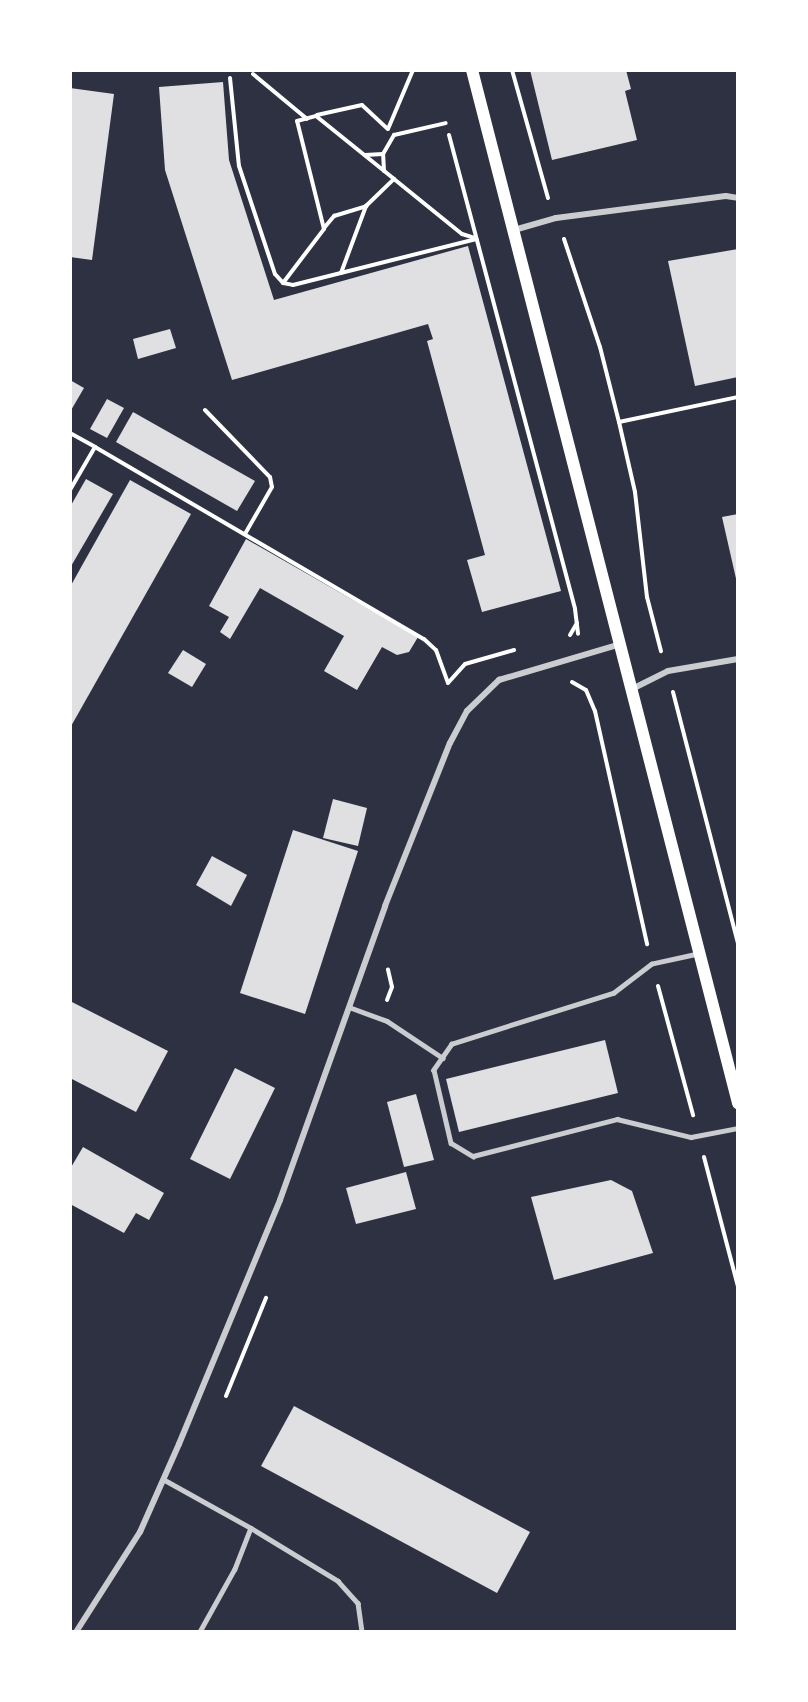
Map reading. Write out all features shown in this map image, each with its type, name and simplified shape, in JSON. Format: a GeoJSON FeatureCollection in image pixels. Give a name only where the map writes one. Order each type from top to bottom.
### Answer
{"type":"FeatureCollection","features":[{"type":"Feature","properties":{"kind":"main road"},"geometry":{"type":"LineString","coordinates":[[472,70],[617,645],[738,1103]]}},
{"type":"Feature","properties":{"kind":"street"},"geometry":{"type":"LineString","coordinates":[[514,230],[556,218],[726,196],[738,198]]}},
{"type":"Feature","properties":{"kind":"street"},"geometry":{"type":"LineString","coordinates":[[76,1632],[140,1532],[163,1479],[280,1200],[389,895],[466,711],[499,680],[617,645]]}},
{"type":"Feature","properties":{"kind":"street"},"geometry":{"type":"LineString","coordinates":[[629,691],[668,671],[738,659]]}},
{"type":"Feature","properties":{"kind":"lane"},"geometry":{"type":"LineString","coordinates":[[698,954],[652,964],[614,993],[452,1044],[434,1070],[451,1143],[473,1156],[617,1119],[691,1137],[738,1128]]}},
{"type":"Feature","properties":{"kind":"lane"},"geometry":{"type":"LineString","coordinates":[[349,1007],[387,1021],[443,1058]]}},
{"type":"Feature","properties":{"kind":"lane"},"geometry":{"type":"LineString","coordinates":[[163,1479],[251,1528],[338,1581],[358,1603],[362,1632]]}},
{"type":"Feature","properties":{"kind":"lane"},"geometry":{"type":"LineString","coordinates":[[200,1632],[235,1569],[251,1528]]}},
{"type":"Feature","properties":{"kind":"path"},"geometry":{"type":"LineString","coordinates":[[388,129],[412,70]]}},
{"type":"Feature","properties":{"kind":"path"},"geometry":{"type":"LineString","coordinates":[[512,70],[538,174],[556,218],[600,347],[635,492],[647,597],[738,944]]}},
{"type":"Feature","properties":{"kind":"path"},"geometry":{"type":"LineString","coordinates":[[253,74],[307,118]]}},
{"type":"Feature","properties":{"kind":"path"},"geometry":{"type":"LineString","coordinates":[[230,78],[239,165],[275,274],[283,283],[293,285],[476,239]]}},
{"type":"Feature","properties":{"kind":"path"},"geometry":{"type":"LineString","coordinates":[[297,121],[362,105],[394,135]]}},
{"type":"Feature","properties":{"kind":"path"},"geometry":{"type":"LineString","coordinates":[[300,113],[297,121],[324,229]]}},
{"type":"Feature","properties":{"kind":"path"},"geometry":{"type":"LineString","coordinates":[[316,116],[462,234],[476,239]]}},
{"type":"Feature","properties":{"kind":"path"},"geometry":{"type":"LineString","coordinates":[[384,171],[382,154],[394,135],[446,123]]}},
{"type":"Feature","properties":{"kind":"path"},"geometry":{"type":"LineString","coordinates":[[449,135],[575,609],[586,690]]}},
{"type":"Feature","properties":{"kind":"path"},"geometry":{"type":"LineString","coordinates":[[365,155],[382,154]]}},
{"type":"Feature","properties":{"kind":"path"},"geometry":{"type":"LineString","coordinates":[[341,273],[366,206],[394,179]]}},
{"type":"Feature","properties":{"kind":"path"},"geometry":{"type":"LineString","coordinates":[[321,220],[366,206]]}},
{"type":"Feature","properties":{"kind":"path"},"geometry":{"type":"LineString","coordinates":[[283,283],[334,216]]}},
{"type":"Feature","properties":{"kind":"path"},"geometry":{"type":"LineString","coordinates":[[619,422],[738,397]]}},
{"type":"Feature","properties":{"kind":"path"},"geometry":{"type":"LineString","coordinates":[[206,410],[270,477],[273,487],[244,534]]}},
{"type":"Feature","properties":{"kind":"path"},"geometry":{"type":"LineString","coordinates":[[70,433],[424,639],[436,650],[448,683]]}},
{"type":"Feature","properties":{"kind":"path"},"geometry":{"type":"LineString","coordinates":[[70,490],[95,447]]}},
{"type":"Feature","properties":{"kind":"building"},"geometry":{"type":"Polygon","coordinates":[[[530,70],[626,70],[631,89],[625,91],[637,140],[552,160],[530,70]]]}},
{"type":"Feature","properties":{"kind":"building"},"geometry":{"type":"Polygon","coordinates":[[[223,82],[229,160],[274,300],[468,246],[561,591],[482,612],[467,560],[485,555],[427,341],[433,339],[428,324],[232,380],[165,170],[159,87],[223,82]]]}},
{"type":"Feature","properties":{"kind":"building"},"geometry":{"type":"Polygon","coordinates":[[[70,88],[114,94],[92,260],[70,257],[70,88]]]}},
{"type":"Feature","properties":{"kind":"building"},"geometry":{"type":"Polygon","coordinates":[[[738,249],[738,377],[695,386],[668,261],[738,249]]]}},
{"type":"Feature","properties":{"kind":"building"},"geometry":{"type":"Polygon","coordinates":[[[170,329],[176,348],[138,359],[133,339],[170,329]]]}},
{"type":"Feature","properties":{"kind":"building"},"geometry":{"type":"Polygon","coordinates":[[[70,380],[84,388],[70,412],[70,380]]]}},
{"type":"Feature","properties":{"kind":"building"},"geometry":{"type":"Polygon","coordinates":[[[107,399],[124,408],[107,438],[90,429],[107,399]]]}},
{"type":"Feature","properties":{"kind":"building"},"geometry":{"type":"Polygon","coordinates":[[[133,412],[255,481],[237,511],[116,442],[133,412]]]}},
{"type":"Feature","properties":{"kind":"building"},"geometry":{"type":"Polygon","coordinates":[[[86,479],[113,494],[70,568],[70,507],[86,479]]]}},
{"type":"Feature","properties":{"kind":"building"},"geometry":{"type":"Polygon","coordinates":[[[130,480],[191,514],[70,728],[70,587],[130,480]]]}},
{"type":"Feature","properties":{"kind":"building"},"geometry":{"type":"Polygon","coordinates":[[[738,514],[738,583],[737,583],[722,517],[738,514]]]}},
{"type":"Feature","properties":{"kind":"building"},"geometry":{"type":"Polygon","coordinates":[[[246,539],[418,637],[409,652],[397,655],[382,647],[357,690],[324,671],[344,636],[260,588],[230,639],[220,632],[229,617],[209,606],[246,539]]]}},
{"type":"Feature","properties":{"kind":"building"},"geometry":{"type":"Polygon","coordinates":[[[183,650],[206,664],[192,687],[168,673],[183,650]]]}},
{"type":"Feature","properties":{"kind":"building"},"geometry":{"type":"Polygon","coordinates":[[[333,799],[367,808],[358,846],[323,838],[333,799]]]}},
{"type":"Feature","properties":{"kind":"building"},"geometry":{"type":"Polygon","coordinates":[[[293,830],[358,851],[305,1014],[240,993],[293,830]]]}},
{"type":"Feature","properties":{"kind":"building"},"geometry":{"type":"Polygon","coordinates":[[[212,856],[247,875],[231,906],[196,885],[212,856]]]}},
{"type":"Feature","properties":{"kind":"building"},"geometry":{"type":"Polygon","coordinates":[[[70,1001],[168,1051],[136,1112],[70,1078],[70,1001]]]}},
{"type":"Feature","properties":{"kind":"building"},"geometry":{"type":"Polygon","coordinates":[[[605,1040],[618,1093],[459,1132],[446,1079],[605,1040]]]}},
{"type":"Feature","properties":{"kind":"building"},"geometry":{"type":"Polygon","coordinates":[[[235,1068],[275,1088],[230,1179],[190,1159],[235,1068]]]}},
{"type":"Feature","properties":{"kind":"building"},"geometry":{"type":"Polygon","coordinates":[[[416,1094],[434,1160],[404,1167],[387,1102],[416,1094]]]}},
{"type":"Feature","properties":{"kind":"building"},"geometry":{"type":"Polygon","coordinates":[[[83,1147],[164,1193],[149,1220],[136,1213],[124,1233],[70,1204],[70,1169],[83,1147]]]}},
{"type":"Feature","properties":{"kind":"building"},"geometry":{"type":"Polygon","coordinates":[[[406,1172],[416,1209],[356,1224],[346,1188],[406,1172]]]}},
{"type":"Feature","properties":{"kind":"building"},"geometry":{"type":"Polygon","coordinates":[[[611,1180],[632,1191],[653,1253],[554,1280],[531,1197],[611,1180]]]}},
{"type":"Feature","properties":{"kind":"building"},"geometry":{"type":"Polygon","coordinates":[[[294,1406],[530,1532],[497,1593],[261,1466],[294,1406]]]}}]}
